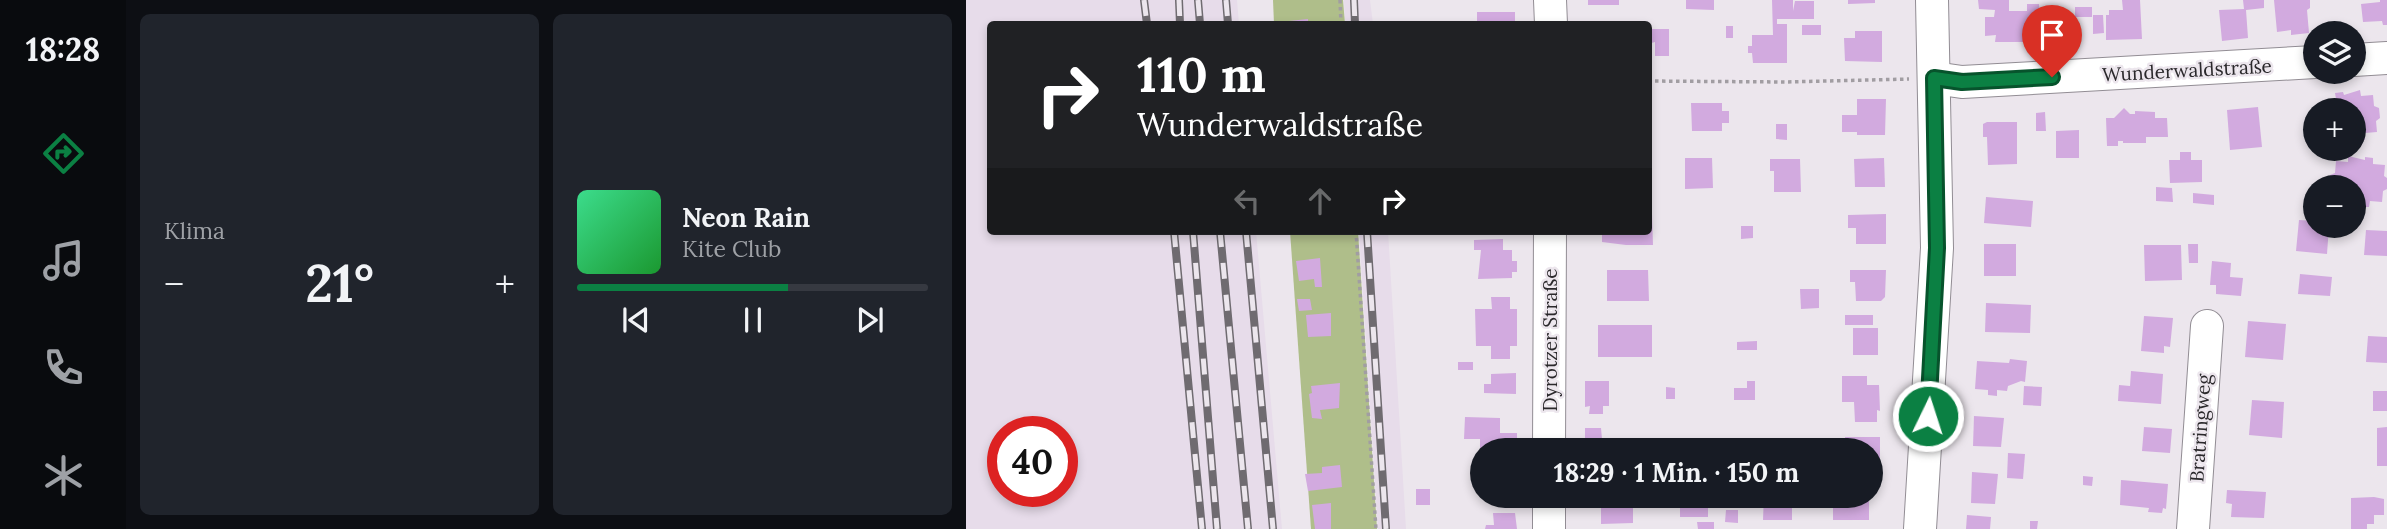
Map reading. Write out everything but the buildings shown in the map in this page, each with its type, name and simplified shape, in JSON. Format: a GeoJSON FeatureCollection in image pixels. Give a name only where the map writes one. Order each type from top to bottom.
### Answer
{"type":"FeatureCollection","features":[{"type":"Feature","properties":{"kind":"street"},"geometry":{"type":"LineString","coordinates":[[1550,0],[1551,21]]}},
{"type":"Feature","properties":{"kind":"street"},"geometry":{"type":"LineString","coordinates":[[1920,529],[1937,248],[1932,0]]}},
{"type":"Feature","properties":{"kind":"street"},"geometry":{"type":"LineString","coordinates":[[2366,59],[2387,58]]}},
{"type":"Feature","properties":{"kind":"street","name":"Wunderwaldstraße"},"geometry":{"type":"LineString","coordinates":[[1934,78],[1962,82],[2303,63]]}},
{"type":"Feature","properties":{"kind":"street","name":"Dyrotzer Straße"},"geometry":{"type":"LineString","coordinates":[[1549,438],[1550,235]]}},
{"type":"Feature","properties":{"kind":"street","name":"Bratringweg"},"geometry":{"type":"LineString","coordinates":[[2193,529],[2207,327]]}},
{"type":"Feature","properties":{"kind":"street"},"geometry":{"type":"LineString","coordinates":[[1549,508],[1549,529]]}},
{"type":"Feature","properties":{"kind":"path"},"geometry":{"type":"LineString","coordinates":[[1340,0],[1341,21]]}},
{"type":"Feature","properties":{"kind":"path"},"geometry":{"type":"LineString","coordinates":[[1652,81],[1786,82],[1934,78]]}},
{"type":"Feature","properties":{"kind":"path"},"geometry":{"type":"LineString","coordinates":[[1356,235],[1376,529]]}},
{"type":"Feature","properties":{"kind":"shaded area"},"geometry":{"type":"Polygon","coordinates":[[[966,0],[1237,0],[1239,21],[987,21],[987,235],[1256,235],[1282,529],[966,529],[966,0]]]}},
{"type":"Feature","properties":{"kind":"shaded area"},"geometry":{"type":"Polygon","coordinates":[[[1344,0],[1370,0],[1373,21],[1345,21],[1344,0]]]}},
{"type":"Feature","properties":{"kind":"shaded area"},"geometry":{"type":"Polygon","coordinates":[[[1359,235],[1388,235],[1406,529],[1378,529],[1359,235]]]}},
{"type":"Feature","properties":{"kind":"green space"},"geometry":{"type":"Polygon","coordinates":[[[1273,0],[1343,0],[1345,21],[1274,21],[1273,0]]]}},
{"type":"Feature","properties":{"kind":"green space"},"geometry":{"type":"Polygon","coordinates":[[[1290,235],[1358,235],[1377,529],[1311,529],[1290,235]]]}},
{"type":"Feature","properties":{"kind":"railway"},"geometry":{"type":"LineString","coordinates":[[1144,0],[1147,21]]}},
{"type":"Feature","properties":{"kind":"railway"},"geometry":{"type":"LineString","coordinates":[[1179,0],[1180,21]]}},
{"type":"Feature","properties":{"kind":"railway"},"geometry":{"type":"LineString","coordinates":[[1198,0],[1200,21]]}},
{"type":"Feature","properties":{"kind":"railway"},"geometry":{"type":"LineString","coordinates":[[1226,0],[1228,21]]}},
{"type":"Feature","properties":{"kind":"railway"},"geometry":{"type":"LineString","coordinates":[[1354,0],[1355,21]]}},
{"type":"Feature","properties":{"kind":"railway"},"geometry":{"type":"LineString","coordinates":[[1174,235],[1202,529]]}},
{"type":"Feature","properties":{"kind":"railway"},"geometry":{"type":"LineString","coordinates":[[1193,235],[1217,529]]}},
{"type":"Feature","properties":{"kind":"railway"},"geometry":{"type":"LineString","coordinates":[[1220,235],[1248,529]]}},
{"type":"Feature","properties":{"kind":"railway"},"geometry":{"type":"LineString","coordinates":[[1246,235],[1273,529]]}},
{"type":"Feature","properties":{"kind":"railway"},"geometry":{"type":"LineString","coordinates":[[1367,235],[1386,529]]}},
{"type":"Feature","properties":{"kind":"route"},"geometry":{"type":"LineString","coordinates":[[1928,416],[1937,248],[1934,78],[1962,82],[2052,77]]}}]}
